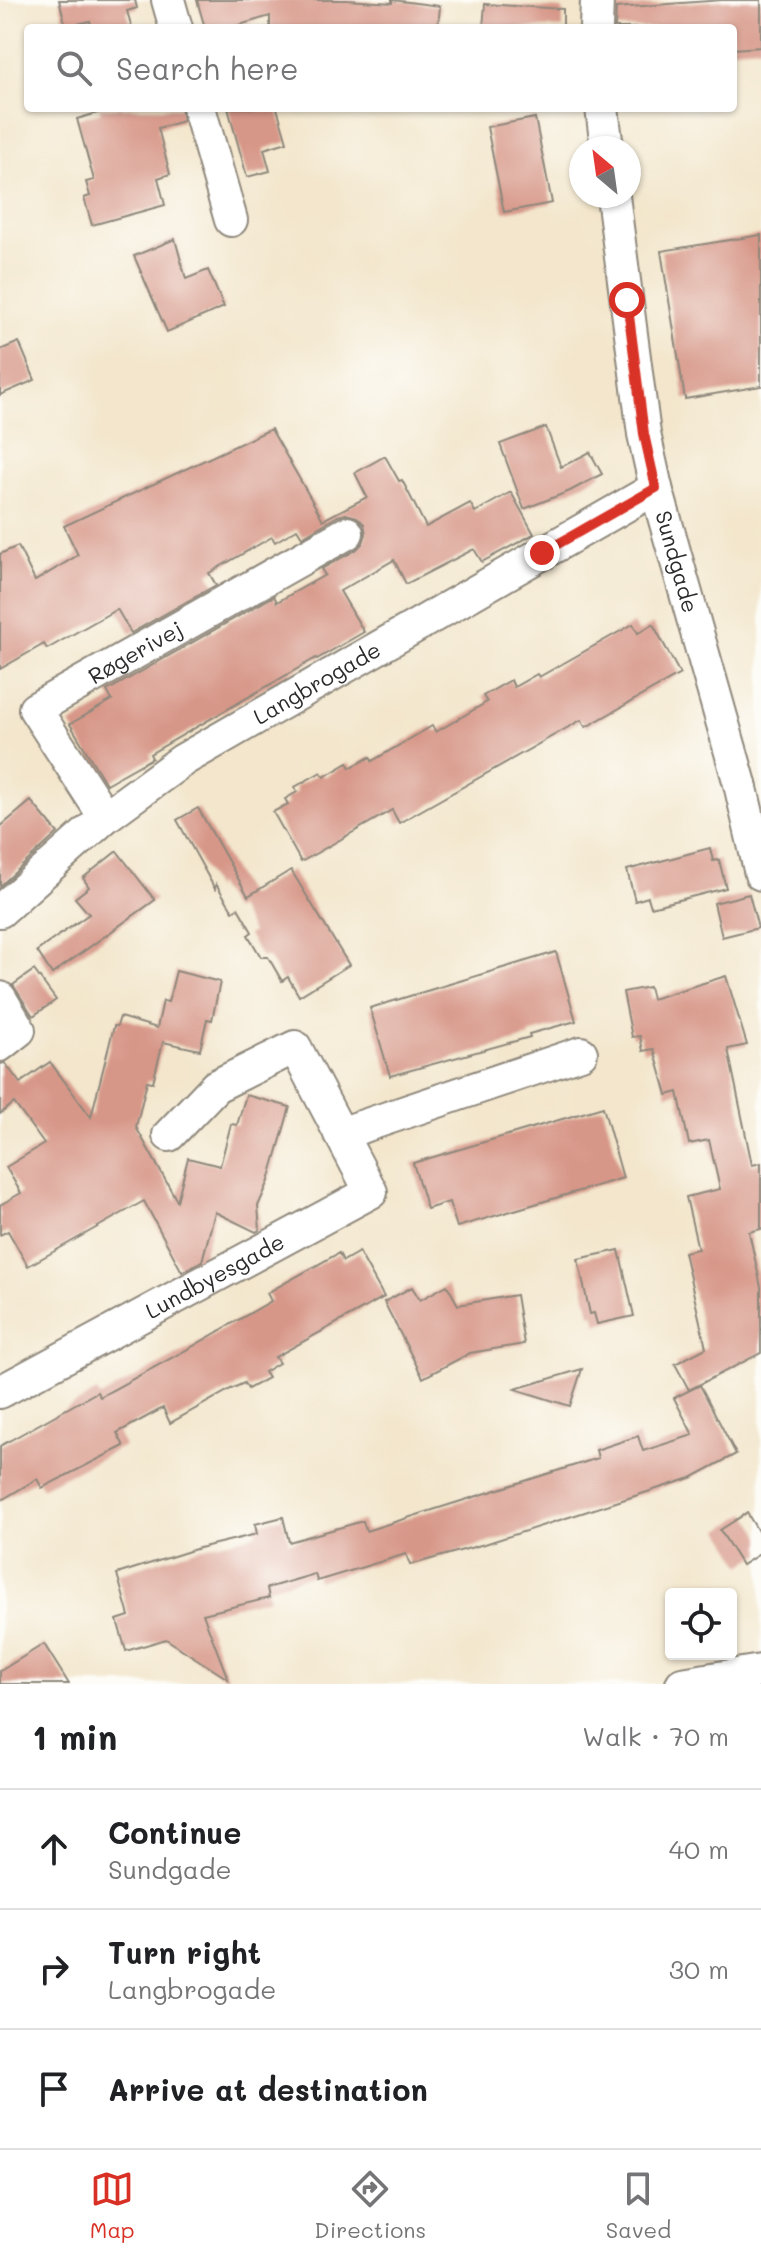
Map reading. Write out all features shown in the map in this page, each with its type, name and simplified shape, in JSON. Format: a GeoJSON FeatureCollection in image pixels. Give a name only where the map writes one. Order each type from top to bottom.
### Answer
{"type":"FeatureCollection","features":[{"type":"Feature","properties":{"kind":"street"},"geometry":{"type":"LineString","coordinates":[[168,0],[175,24]]}},
{"type":"Feature","properties":{"kind":"street"},"geometry":{"type":"LineString","coordinates":[[596,24],[597,0]]}},
{"type":"Feature","properties":{"kind":"street"},"geometry":{"type":"LineString","coordinates":[[200,112],[231,220]]}},
{"type":"Feature","properties":{"kind":"street"},"geometry":{"type":"LineString","coordinates":[[602,112],[606,136]]}},
{"type":"Feature","properties":{"kind":"street","name":"Sundgade"},"geometry":{"type":"LineString","coordinates":[[615,208],[644,434],[656,488],[740,784],[761,874]]}},
{"type":"Feature","properties":{"kind":"street","name":"Langbrogade"},"geometry":{"type":"LineString","coordinates":[[0,911],[105,817],[183,760],[656,488]]}},
{"type":"Feature","properties":{"kind":"street","name":"Røgerivej"},"geometry":{"type":"LineString","coordinates":[[105,817],[35,709],[347,533]]}},
{"type":"Feature","properties":{"kind":"street"},"geometry":{"type":"LineString","coordinates":[[0,998],[19,1030],[0,1045]]}},
{"type":"Feature","properties":{"kind":"street","name":"Lundbyesgade"},"geometry":{"type":"LineString","coordinates":[[0,1392],[371,1192],[295,1047],[216,1086],[169,1135]]}},
{"type":"Feature","properties":{"kind":"street"},"geometry":{"type":"LineString","coordinates":[[340,1134],[581,1053]]}},
{"type":"Feature","properties":{"kind":"street"},"geometry":{"type":"LineString","coordinates":[[682,1684],[761,1671]]}},
{"type":"Feature","properties":{"kind":"building"},"geometry":{"type":"Polygon","coordinates":[[[59,0],[135,0],[137,8],[127,11],[131,24],[91,24],[90,21],[65,24],[59,0]]]}},
{"type":"Feature","properties":{"kind":"building"},"geometry":{"type":"Polygon","coordinates":[[[197,0],[392,3],[392,0],[440,6],[438,24],[270,24],[270,16],[243,24],[204,24],[197,0]]]}},
{"type":"Feature","properties":{"kind":"building"},"geometry":{"type":"Polygon","coordinates":[[[761,0],[761,47],[737,49],[737,24],[615,24],[616,8],[761,0]]]}},
{"type":"Feature","properties":{"kind":"building"},"geometry":{"type":"Polygon","coordinates":[[[485,4],[563,9],[563,24],[483,24],[485,4]]]}},
{"type":"Feature","properties":{"kind":"building"},"geometry":{"type":"Polygon","coordinates":[[[101,112],[182,112],[183,121],[158,128],[170,174],[158,178],[165,205],[92,225],[84,198],[90,196],[86,182],[94,180],[77,119],[101,112]]]}},
{"type":"Feature","properties":{"kind":"building"},"geometry":{"type":"Polygon","coordinates":[[[229,112],[278,112],[287,142],[264,149],[270,171],[247,177],[229,112]]]}},
{"type":"Feature","properties":{"kind":"building"},"geometry":{"type":"Polygon","coordinates":[[[535,118],[552,203],[504,212],[487,127],[535,118]]]}},
{"type":"Feature","properties":{"kind":"building"},"geometry":{"type":"Polygon","coordinates":[[[761,235],[761,386],[685,399],[661,251],[761,235]]]}},
{"type":"Feature","properties":{"kind":"building"},"geometry":{"type":"Polygon","coordinates":[[[175,239],[186,279],[208,270],[224,307],[167,332],[134,256],[175,239]]]}},
{"type":"Feature","properties":{"kind":"building"},"geometry":{"type":"Polygon","coordinates":[[[19,342],[35,380],[0,395],[0,350],[19,342]]]}},
{"type":"Feature","properties":{"kind":"building"},"geometry":{"type":"Polygon","coordinates":[[[546,427],[561,467],[590,452],[602,474],[570,491],[524,509],[500,444],[546,427]]]}},
{"type":"Feature","properties":{"kind":"building"},"geometry":{"type":"Polygon","coordinates":[[[271,429],[323,520],[367,497],[355,473],[385,456],[399,481],[402,480],[426,527],[470,503],[475,512],[511,492],[534,534],[482,562],[474,549],[406,584],[394,560],[340,591],[364,632],[150,754],[152,758],[106,784],[70,724],[112,700],[107,691],[274,596],[277,602],[325,575],[321,569],[363,543],[366,534],[364,524],[357,517],[346,514],[302,537],[297,529],[275,542],[272,537],[209,573],[216,585],[131,633],[117,609],[47,649],[44,644],[0,669],[0,554],[18,546],[35,581],[78,555],[64,526],[271,429]]]}},
{"type":"Feature","properties":{"kind":"building"},"geometry":{"type":"Polygon","coordinates":[[[633,624],[638,633],[653,624],[680,674],[586,727],[581,720],[399,823],[392,810],[301,862],[273,812],[288,804],[285,799],[297,792],[295,787],[321,772],[324,777],[348,763],[350,768],[370,757],[372,761],[432,726],[436,732],[487,702],[483,696],[511,680],[514,687],[537,674],[539,677],[633,624]]]}},
{"type":"Feature","properties":{"kind":"building"},"geometry":{"type":"Polygon","coordinates":[[[31,801],[58,833],[0,886],[0,827],[31,801]]]}},
{"type":"Feature","properties":{"kind":"building"},"geometry":{"type":"Polygon","coordinates":[[[198,808],[248,896],[291,870],[349,965],[299,996],[288,977],[282,981],[268,957],[261,957],[248,935],[252,932],[238,908],[233,911],[216,884],[215,889],[177,820],[198,808]]]}},
{"type":"Feature","properties":{"kind":"building"},"geometry":{"type":"Polygon","coordinates":[[[710,848],[713,861],[719,860],[726,888],[651,907],[648,897],[635,901],[627,870],[710,848]]]}},
{"type":"Feature","properties":{"kind":"building"},"geometry":{"type":"Polygon","coordinates":[[[117,851],[155,900],[52,974],[37,951],[89,914],[75,898],[89,887],[83,878],[117,851]]]}},
{"type":"Feature","properties":{"kind":"building"},"geometry":{"type":"Polygon","coordinates":[[[749,894],[758,928],[722,937],[714,903],[749,894]]]}},
{"type":"Feature","properties":{"kind":"building"},"geometry":{"type":"Polygon","coordinates":[[[556,952],[576,1021],[390,1076],[370,1008],[556,952]]]}},
{"type":"Feature","properties":{"kind":"building"},"geometry":{"type":"Polygon","coordinates":[[[34,970],[56,1000],[33,1016],[13,985],[34,970]]]}},
{"type":"Feature","properties":{"kind":"building"},"geometry":{"type":"Polygon","coordinates":[[[176,971],[220,982],[212,1020],[207,1019],[200,1050],[163,1042],[153,1082],[147,1081],[136,1127],[177,1201],[188,1158],[220,1166],[231,1124],[237,1125],[246,1095],[290,1107],[269,1181],[258,1206],[260,1230],[256,1232],[215,1212],[202,1261],[182,1272],[144,1201],[28,1266],[8,1231],[0,1235],[0,1205],[21,1193],[6,1167],[44,1144],[14,1103],[0,1114],[0,1064],[5,1063],[20,1083],[50,1062],[91,1117],[114,1026],[117,1026],[120,1017],[157,1028],[163,1001],[168,1002],[176,971]]]}},
{"type":"Feature","properties":{"kind":"building"},"geometry":{"type":"Polygon","coordinates":[[[726,976],[747,1045],[728,1049],[752,1165],[761,1163],[761,1229],[749,1232],[761,1287],[761,1353],[689,1390],[675,1364],[706,1348],[684,1252],[698,1249],[686,1197],[720,1189],[709,1140],[689,1144],[678,1092],[667,1095],[654,1049],[643,1051],[640,1036],[632,1037],[623,992],[649,987],[652,999],[726,976]]]}},
{"type":"Feature","properties":{"kind":"building"},"geometry":{"type":"Polygon","coordinates":[[[603,1107],[623,1178],[457,1227],[449,1202],[427,1209],[413,1163],[603,1107]]]}},
{"type":"Feature","properties":{"kind":"building"},"geometry":{"type":"Polygon","coordinates":[[[619,1250],[634,1316],[597,1324],[594,1313],[590,1314],[578,1259],[619,1250]]]}},
{"type":"Feature","properties":{"kind":"building"},"geometry":{"type":"Polygon","coordinates":[[[359,1252],[384,1297],[275,1357],[279,1363],[264,1372],[268,1378],[248,1389],[244,1383],[170,1423],[163,1408],[117,1433],[124,1446],[42,1488],[37,1479],[0,1501],[0,1446],[97,1392],[100,1397],[190,1348],[271,1301],[267,1293],[339,1253],[343,1261],[359,1252]]]}},
{"type":"Feature","properties":{"kind":"building"},"geometry":{"type":"Polygon","coordinates":[[[447,1285],[458,1305],[516,1295],[524,1344],[470,1353],[423,1378],[384,1302],[412,1287],[420,1300],[447,1285]]]}},
{"type":"Feature","properties":{"kind":"building"},"geometry":{"type":"Polygon","coordinates":[[[582,1369],[570,1406],[515,1389],[582,1369]]]}},
{"type":"Feature","properties":{"kind":"building"},"geometry":{"type":"Polygon","coordinates":[[[700,1385],[736,1454],[691,1478],[410,1565],[406,1554],[317,1581],[315,1574],[267,1588],[269,1598],[203,1614],[228,1679],[166,1639],[126,1651],[117,1620],[129,1616],[117,1574],[199,1548],[257,1534],[255,1524],[283,1517],[289,1542],[363,1521],[366,1531],[598,1458],[596,1450],[638,1436],[643,1451],[693,1435],[674,1398],[700,1385]]]}},
{"type":"Feature","properties":{"kind":"building"},"geometry":{"type":"Polygon","coordinates":[[[747,1513],[761,1536],[761,1553],[742,1565],[720,1530],[747,1513]]]}},
{"type":"Feature","properties":{"kind":"building"},"geometry":{"type":"Polygon","coordinates":[[[44,1644],[69,1684],[0,1684],[0,1671],[44,1644]]]}},
{"type":"Feature","properties":{"kind":"route"},"geometry":{"type":"LineString","coordinates":[[542,553],[656,488],[644,434],[627,300]]}}]}
